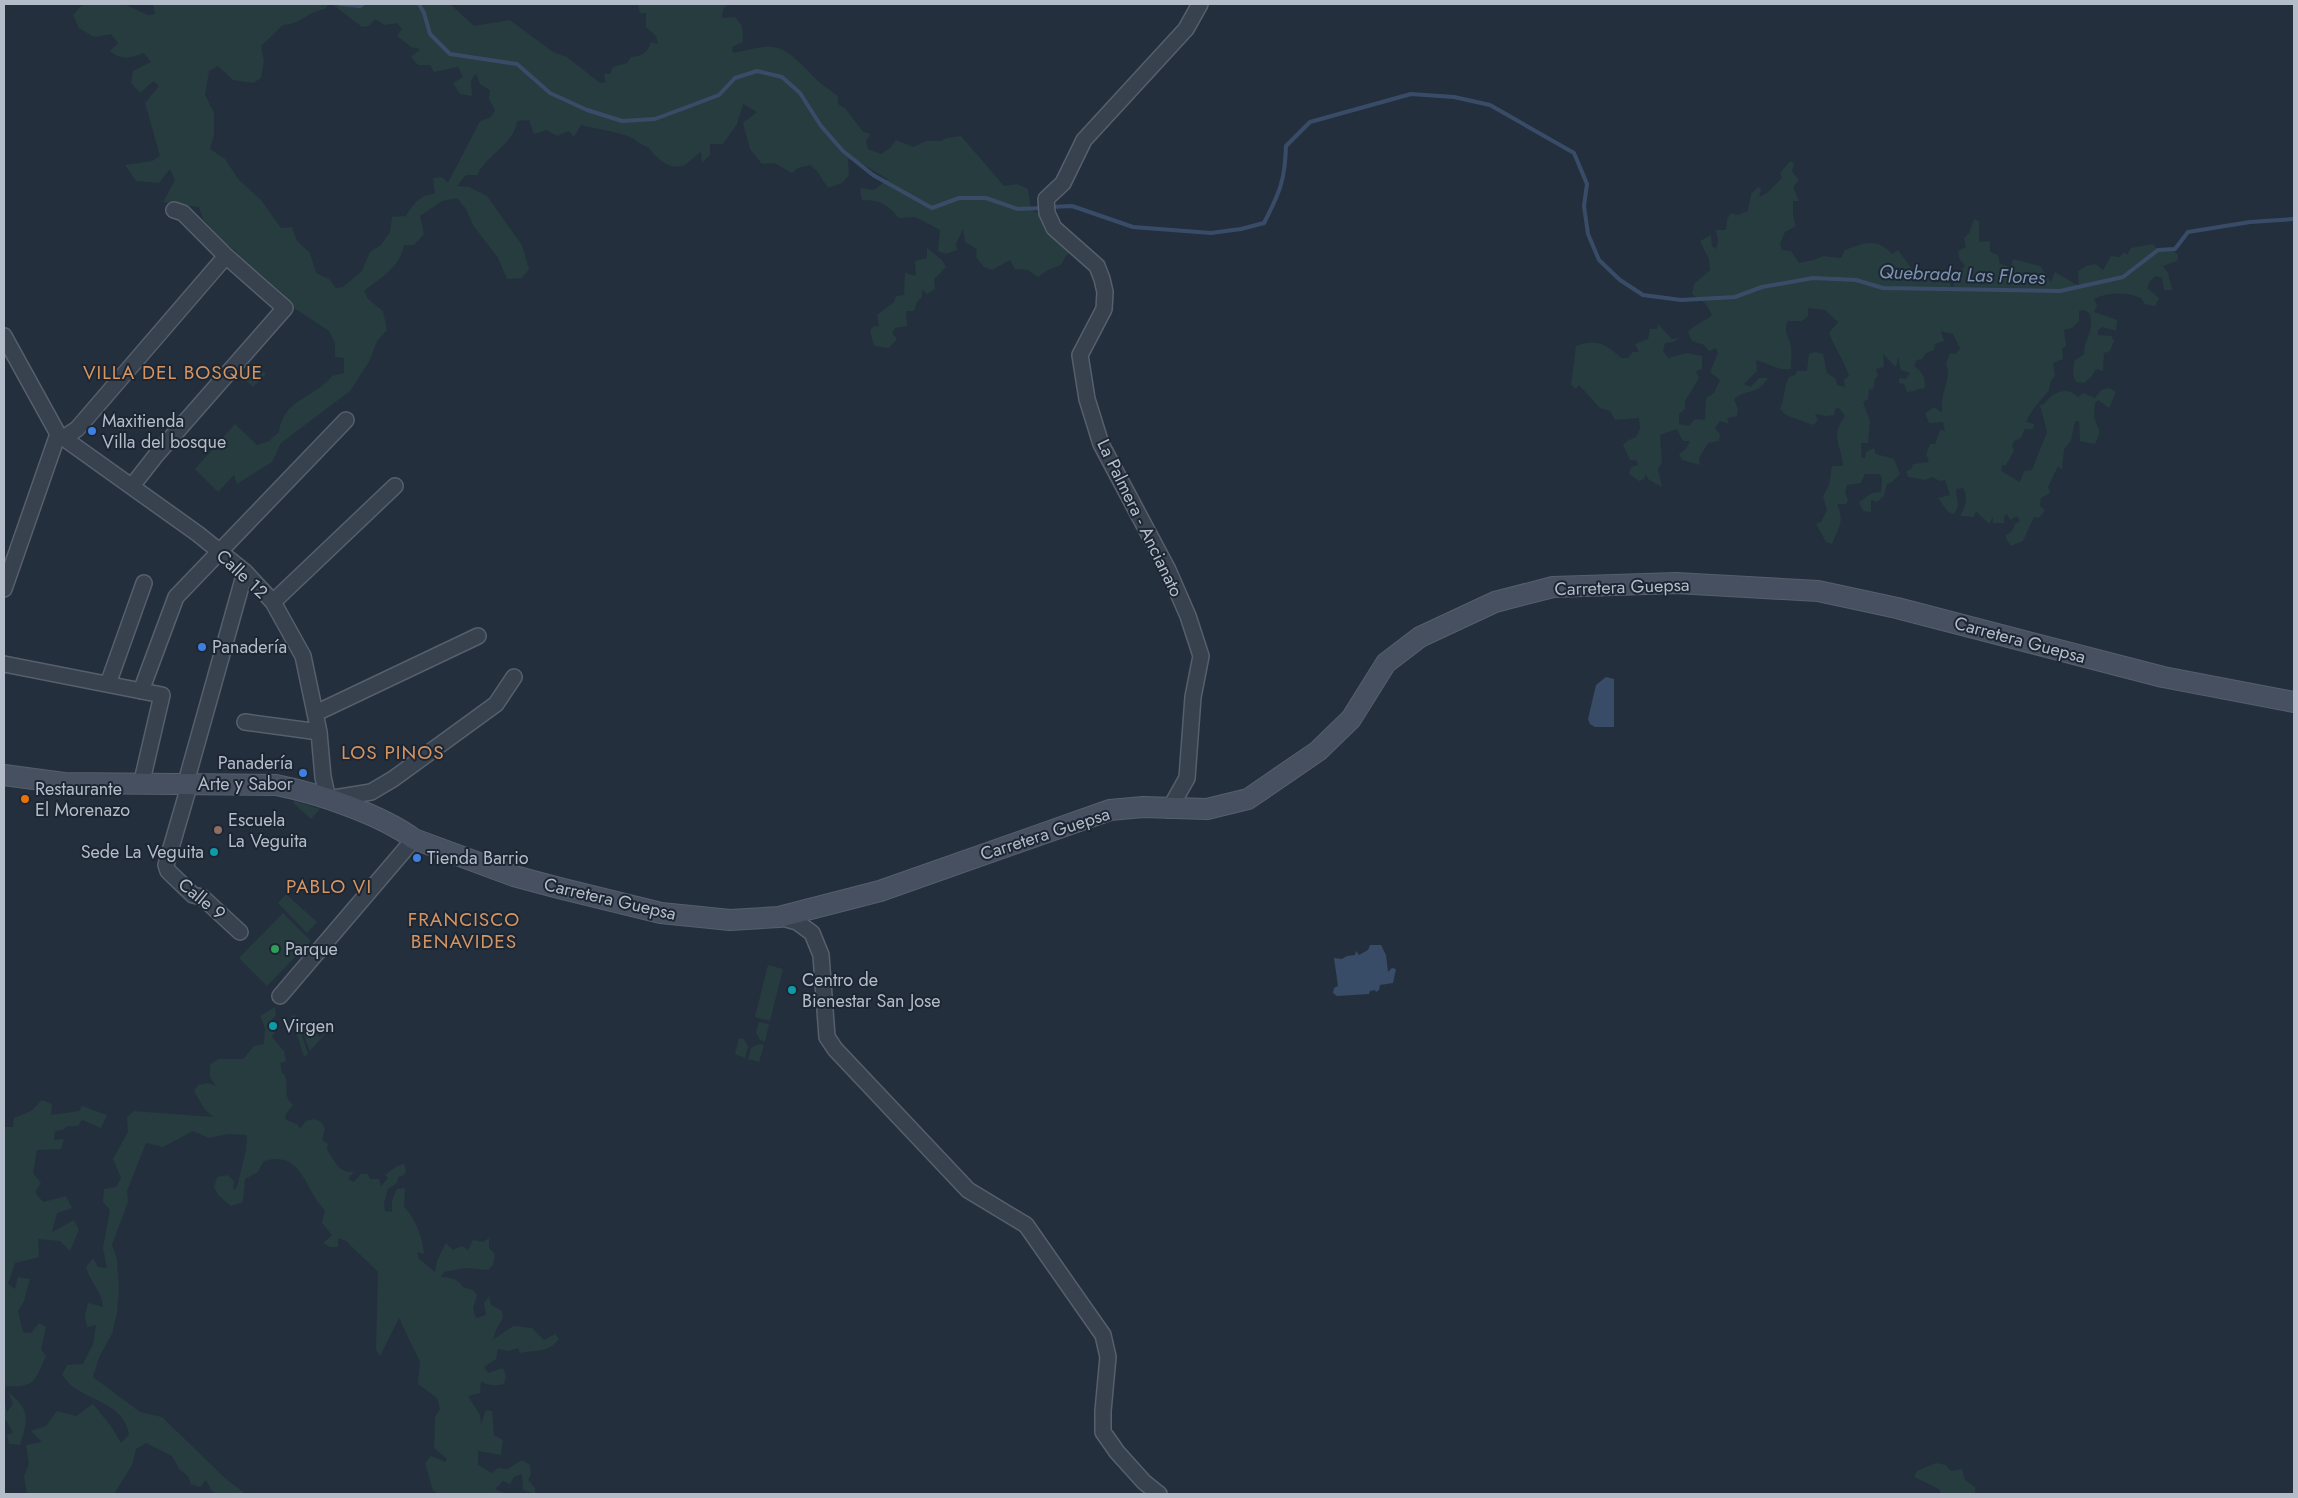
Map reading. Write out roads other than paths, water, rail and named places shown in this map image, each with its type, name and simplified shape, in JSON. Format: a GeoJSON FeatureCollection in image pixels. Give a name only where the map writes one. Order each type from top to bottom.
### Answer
{"type":"FeatureCollection","features":[{"type":"Feature","properties":{"kind":"street","name":"La Palmera - Ancianato"},"geometry":{"type":"LineString","coordinates":[[1169,810],[1188,778],[1193,698],[1201,656],[1188,616],[1168,570],[1101,444],[1087,399],[1080,355],[1104,309],[1105,292],[1100,272],[1097,266],[1054,228],[1047,206],[1064,183],[1084,140],[1186,29],[1200,4]]}},
{"type":"Feature","properties":{"kind":"street"},"geometry":{"type":"LineString","coordinates":[[132,486],[157,454],[285,308],[226,256],[183,213],[174,210]]}},
{"type":"Feature","properties":{"kind":"street"},"geometry":{"type":"LineString","coordinates":[[4,589],[61,436],[77,430],[226,256]]}},
{"type":"Feature","properties":{"kind":"street","name":"Calle 12"},"geometry":{"type":"LineString","coordinates":[[4,336],[61,436],[220,552],[245,572],[272,602],[303,656],[316,713],[323,777],[328,799]]}},
{"type":"Feature","properties":{"kind":"street"},"geometry":{"type":"LineString","coordinates":[[141,691],[176,597],[346,420]]}},
{"type":"Feature","properties":{"kind":"street"},"geometry":{"type":"LineString","coordinates":[[272,602],[395,486]]}},
{"type":"Feature","properties":{"kind":"street"},"geometry":{"type":"LineString","coordinates":[[186,784],[245,572]]}},
{"type":"Feature","properties":{"kind":"street"},"geometry":{"type":"LineString","coordinates":[[108,684],[144,584]]}},
{"type":"Feature","properties":{"kind":"street","name":"Carretera Guepsa"},"geometry":{"type":"LineString","coordinates":[[414,839],[514,876],[661,913],[730,920],[779,917],[880,891],[1110,810],[1143,807],[1169,810],[1207,809],[1248,799],[1318,751],[1351,719],[1386,662],[1420,637],[1495,602],[1553,587],[1676,584],[1818,591],[1897,608],[2162,677],[2294,702]]}},
{"type":"Feature","properties":{"kind":"street"},"geometry":{"type":"LineString","coordinates":[[316,713],[478,636]]}},
{"type":"Feature","properties":{"kind":"street"},"geometry":{"type":"LineString","coordinates":[[4,664],[162,695],[141,785]]}},
{"type":"Feature","properties":{"kind":"street"},"geometry":{"type":"LineString","coordinates":[[328,799],[371,792],[393,779],[496,704],[514,676]]}},
{"type":"Feature","properties":{"kind":"street"},"geometry":{"type":"LineString","coordinates":[[245,722],[319,732]]}},
{"type":"Feature","properties":{"kind":"street"},"geometry":{"type":"LineString","coordinates":[[4,775],[64,783],[276,785],[298,789],[328,799],[402,830],[414,839],[280,996]]}},
{"type":"Feature","properties":{"kind":"street","name":"Calle 9"},"geometry":{"type":"LineString","coordinates":[[186,784],[187,793],[166,865],[168,871],[193,894],[202,897],[240,932]]}},
{"type":"Feature","properties":{"kind":"street"},"geometry":{"type":"LineString","coordinates":[[779,917],[797,922],[812,933],[821,956],[827,1037],[835,1049],[968,1190],[1026,1225],[1103,1335],[1108,1357],[1103,1411],[1104,1432],[1118,1452],[1144,1482],[1159,1494]]}},
{"type":"Feature","properties":{"kind":"water"},"geometry":{"type":"Polygon","coordinates":[[[1606,677],[1614,679],[1614,727],[1595,727],[1590,724],[1588,719],[1596,685],[1606,677]]]}},
{"type":"Feature","properties":{"kind":"water"},"geometry":{"type":"Polygon","coordinates":[[[1370,945],[1381,945],[1386,955],[1388,972],[1392,968],[1396,969],[1393,983],[1380,985],[1379,990],[1376,992],[1375,990],[1370,991],[1369,994],[1337,996],[1333,993],[1334,988],[1338,986],[1334,958],[1342,959],[1355,955],[1356,951],[1359,955],[1368,950],[1370,945]]]}},
{"type":"Feature","properties":{"kind":"waterway","name":"Quebrada Las Flores"},"geometry":{"type":"LineString","coordinates":[[340,4],[360,6],[363,4]]}},
{"type":"Feature","properties":{"kind":"waterway","name":"Quebrada Las Flores"},"geometry":{"type":"LineString","coordinates":[[419,4],[424,13],[430,34],[450,54],[517,64],[550,93],[587,110],[622,121],[655,119],[719,95],[735,78],[757,71],[782,77],[800,93],[821,126],[843,151],[873,175],[932,208],[959,198],[986,198],[1018,209],[1043,208]]}},
{"type":"Feature","properties":{"kind":"waterway","name":"Quebrada Las Flores"},"geometry":{"type":"LineString","coordinates":[[1050,207],[1072,206],[1133,227],[1211,233],[1241,229],[1264,223],[1281,186],[1286,146],[1310,122],[1411,94],[1454,97],[1490,105],[1574,153],[1587,184],[1584,206],[1588,234],[1599,260],[1620,280],[1643,295],[1681,300],[1735,297],[1762,287],[1813,278],[1856,280],[1883,288],[2060,291],[2123,277],[2158,250],[2175,249],[2188,232],[2250,222],[2294,219]]}},
{"type":"Feature","properties":{"kind":"place","name":"Maxitienda Villa del bosque"},"geometry":{"type":"Point","coordinates":[92,431]}},
{"type":"Feature","properties":{"kind":"place","name":"Panadería"},"geometry":{"type":"Point","coordinates":[202,647]}},
{"type":"Feature","properties":{"kind":"place","name":"Panadería Arte y Sabor"},"geometry":{"type":"Point","coordinates":[303,773]}},
{"type":"Feature","properties":{"kind":"place","name":"Restaurante El Morenazo"},"geometry":{"type":"Point","coordinates":[25,799]}},
{"type":"Feature","properties":{"kind":"place","name":"Escuela La Veguita"},"geometry":{"type":"Point","coordinates":[218,830]}},
{"type":"Feature","properties":{"kind":"place","name":"Sede La Veguita"},"geometry":{"type":"Point","coordinates":[214,852]}},
{"type":"Feature","properties":{"kind":"place","name":"Tienda Barrio"},"geometry":{"type":"Point","coordinates":[417,858]}},
{"type":"Feature","properties":{"kind":"place","name":"Parque"},"geometry":{"type":"Point","coordinates":[275,949]}},
{"type":"Feature","properties":{"kind":"place","name":"Centro de Bienestar San Jose"},"geometry":{"type":"Point","coordinates":[792,990]}},
{"type":"Feature","properties":{"kind":"place","name":"Virgen"},"geometry":{"type":"Point","coordinates":[273,1026]}},
{"type":"Feature","properties":{"kind":"district","name":"VILLA DEL BOSQUE"},"geometry":{"type":"Point","coordinates":[173,372]}},
{"type":"Feature","properties":{"kind":"district","name":"LOS PINOS"},"geometry":{"type":"Point","coordinates":[393,752]}},
{"type":"Feature","properties":{"kind":"district","name":"PABLO VI"},"geometry":{"type":"Point","coordinates":[329,886]}},
{"type":"Feature","properties":{"kind":"district","name":"FRANCISCO BENAVIDES"},"geometry":{"type":"Point","coordinates":[464,930]}}]}
